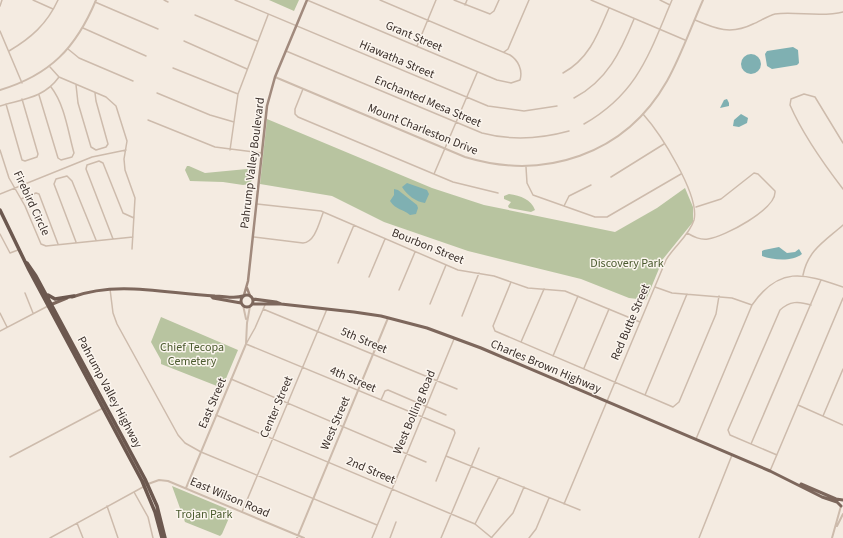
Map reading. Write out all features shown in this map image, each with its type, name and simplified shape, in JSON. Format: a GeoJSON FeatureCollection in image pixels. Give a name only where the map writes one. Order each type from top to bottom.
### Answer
{"type":"FeatureCollection","features":[{"type":"Feature","properties":{"kind":"highway","name":"Pahrump Valley Highway"},"geometry":{"type":"LineString","coordinates":[[0,210],[19,250],[74,345],[134,465],[146,485],[162,538]]}},
{"type":"Feature","properties":{"kind":"highway","name":"Pahrump Valley Highway"},"geometry":{"type":"LineString","coordinates":[[26,262],[31,267],[45,293],[64,335],[105,407],[157,506],[165,538]]}},
{"type":"Feature","properties":{"kind":"highway"},"geometry":{"type":"LineString","coordinates":[[45,293],[54,299],[74,296]]}},
{"type":"Feature","properties":{"kind":"highway"},"geometry":{"type":"LineString","coordinates":[[64,335],[66,335],[74,345]]}},
{"type":"Feature","properties":{"kind":"main road","name":"Pahrump Valley Boulevard"},"geometry":{"type":"LineString","coordinates":[[243,296],[247,288],[267,106],[275,77],[307,0]]}},
{"type":"Feature","properties":{"kind":"main road","name":"Pahrump Valley Boulevard"},"geometry":{"type":"LineString","coordinates":[[247,288],[250,296]]}},
{"type":"Feature","properties":{"kind":"main road"},"geometry":{"type":"LineString","coordinates":[[50,305],[74,296],[110,289],[146,289],[237,298],[250,296],[253,299],[251,305]]}},
{"type":"Feature","properties":{"kind":"main road"},"geometry":{"type":"LineString","coordinates":[[211,296],[242,304],[243,296]]}},
{"type":"Feature","properties":{"kind":"main road","name":"Charles Brown Highway"},"geometry":{"type":"LineString","coordinates":[[253,299],[281,304]]}},
{"type":"Feature","properties":{"kind":"main road","name":"Charles Brown Highway"},"geometry":{"type":"LineString","coordinates":[[242,304],[281,304],[388,318],[455,337],[732,456],[803,484],[838,500],[843,500]]}},
{"type":"Feature","properties":{"kind":"main road","name":"Charles Brown Highway"},"geometry":{"type":"LineString","coordinates":[[803,484],[822,497],[836,501],[842,507]]}},
{"type":"Feature","properties":{"kind":"main road"},"geometry":{"type":"LineString","coordinates":[[842,507],[843,500]]}},
{"type":"Feature","properties":{"kind":"street"},"geometry":{"type":"LineString","coordinates":[[0,6],[2,0]]}},
{"type":"Feature","properties":{"kind":"street"},"geometry":{"type":"LineString","coordinates":[[33,0],[53,9]]}},
{"type":"Feature","properties":{"kind":"street"},"geometry":{"type":"LineString","coordinates":[[9,51],[39,30],[58,0]]}},
{"type":"Feature","properties":{"kind":"street"},"geometry":{"type":"LineString","coordinates":[[164,0],[168,2]]}},
{"type":"Feature","properties":{"kind":"street","name":"Hiawatha Street"},"geometry":{"type":"LineString","coordinates":[[235,0],[296,27],[488,106],[512,111],[530,111],[558,106]]}},
{"type":"Feature","properties":{"kind":"street","name":"Grant Street"},"geometry":{"type":"LineString","coordinates":[[307,0],[477,72],[505,83],[516,83],[521,77],[520,67],[513,57],[504,52]]}},
{"type":"Feature","properties":{"kind":"street"},"geometry":{"type":"LineString","coordinates":[[380,0],[504,52],[508,49],[529,0]]}},
{"type":"Feature","properties":{"kind":"street"},"geometry":{"type":"LineString","coordinates":[[416,47],[436,0]]}},
{"type":"Feature","properties":{"kind":"street"},"geometry":{"type":"LineString","coordinates":[[454,0],[487,14],[492,14],[499,0]]}},
{"type":"Feature","properties":{"kind":"street"},"geometry":{"type":"LineString","coordinates":[[465,5],[467,0]]}},
{"type":"Feature","properties":{"kind":"street"},"geometry":{"type":"LineString","coordinates":[[591,0],[685,40]]}},
{"type":"Feature","properties":{"kind":"street"},"geometry":{"type":"LineString","coordinates":[[660,0],[670,5]]}},
{"type":"Feature","properties":{"kind":"street"},"geometry":{"type":"LineString","coordinates":[[584,124],[608,108],[632,84],[643,66],[672,0]]}},
{"type":"Feature","properties":{"kind":"street","name":"Mount Charleston Drive"},"geometry":{"type":"LineString","coordinates":[[275,77],[445,148],[483,162],[526,167],[567,160],[600,147],[628,128],[643,114],[667,81],[703,0]]}},
{"type":"Feature","properties":{"kind":"street"},"geometry":{"type":"LineString","coordinates":[[0,90],[22,83],[50,67],[68,49],[83,28],[95,1],[158,29]]}},
{"type":"Feature","properties":{"kind":"street"},"geometry":{"type":"LineString","coordinates":[[563,73],[579,62],[591,49],[609,8]]}},
{"type":"Feature","properties":{"kind":"street"},"geometry":{"type":"LineString","coordinates":[[694,20],[720,31],[732,32],[746,28],[776,14],[814,15],[843,12]]}},
{"type":"Feature","properties":{"kind":"street"},"geometry":{"type":"LineString","coordinates":[[230,150],[238,94],[268,14]]}},
{"type":"Feature","properties":{"kind":"street"},"geometry":{"type":"LineString","coordinates":[[195,15],[257,41]]}},
{"type":"Feature","properties":{"kind":"street"},"geometry":{"type":"LineString","coordinates":[[574,98],[595,84],[608,70],[619,53],[634,19]]}},
{"type":"Feature","properties":{"kind":"street"},"geometry":{"type":"LineString","coordinates":[[83,28],[146,56]]}},
{"type":"Feature","properties":{"kind":"street"},"geometry":{"type":"LineString","coordinates":[[0,31],[22,83]]}},
{"type":"Feature","properties":{"kind":"street"},"geometry":{"type":"LineString","coordinates":[[184,41],[247,69]]}},
{"type":"Feature","properties":{"kind":"street"},"geometry":{"type":"LineString","coordinates":[[68,49],[82,60],[133,81]]}},
{"type":"Feature","properties":{"kind":"street","name":"Enchanted Mesa Street"},"geometry":{"type":"LineString","coordinates":[[286,51],[482,133],[515,138],[547,136],[569,131]]}},
{"type":"Feature","properties":{"kind":"street"},"geometry":{"type":"LineString","coordinates":[[50,67],[59,77],[110,100],[116,106],[127,141],[124,164],[134,193],[132,249]]}},
{"type":"Feature","properties":{"kind":"street"},"geometry":{"type":"LineString","coordinates":[[173,68],[238,94]]}},
{"type":"Feature","properties":{"kind":"street"},"geometry":{"type":"LineString","coordinates":[[434,174],[477,72]]}},
{"type":"Feature","properties":{"kind":"street"},"geometry":{"type":"LineString","coordinates":[[0,106],[39,95],[51,87],[59,77]]}},
{"type":"Feature","properties":{"kind":"street"},"geometry":{"type":"LineString","coordinates":[[76,85],[78,103],[91,147],[96,150],[102,149],[108,144],[95,93]]}},
{"type":"Feature","properties":{"kind":"street"},"geometry":{"type":"LineString","coordinates":[[39,95],[58,158],[72,158],[74,153],[58,96],[51,87]]}},
{"type":"Feature","properties":{"kind":"street"},"geometry":{"type":"LineString","coordinates":[[303,89],[295,109],[295,114],[467,187],[498,193]]}},
{"type":"Feature","properties":{"kind":"street"},"geometry":{"type":"LineString","coordinates":[[157,93],[210,115],[234,122]]}},
{"type":"Feature","properties":{"kind":"street"},"geometry":{"type":"LineString","coordinates":[[843,143],[815,98],[802,94],[790,100],[791,107],[817,152],[843,189]]}},
{"type":"Feature","properties":{"kind":"street"},"geometry":{"type":"LineString","coordinates":[[6,104],[20,157],[23,161],[31,160],[37,157],[38,154],[22,99]]}},
{"type":"Feature","properties":{"kind":"street"},"geometry":{"type":"LineString","coordinates":[[643,114],[653,125],[681,174],[692,196],[695,207],[721,199],[752,174],[756,173],[773,188],[775,195],[763,210],[735,229],[707,239],[699,238],[687,233]]}},
{"type":"Feature","properties":{"kind":"street"},"geometry":{"type":"LineString","coordinates":[[148,120],[210,146],[230,150],[261,153]]}},
{"type":"Feature","properties":{"kind":"street"},"geometry":{"type":"LineString","coordinates":[[611,176],[664,144]]}},
{"type":"Feature","properties":{"kind":"street","name":"Firebird Circle"},"geometry":{"type":"LineString","coordinates":[[0,150],[14,188],[21,199],[39,243],[44,246],[133,237]]}},
{"type":"Feature","properties":{"kind":"street"},"geometry":{"type":"LineString","coordinates":[[0,194],[92,157],[126,150]]}},
{"type":"Feature","properties":{"kind":"street"},"geometry":{"type":"LineString","coordinates":[[112,239],[86,169],[88,166],[99,161],[103,163],[123,213],[134,218]]}},
{"type":"Feature","properties":{"kind":"street"},"geometry":{"type":"LineString","coordinates":[[526,167],[527,183],[531,194],[595,217],[607,217],[681,174]]}},
{"type":"Feature","properties":{"kind":"street"},"geometry":{"type":"LineString","coordinates":[[77,242],[54,184],[56,179],[67,176],[71,178],[96,240]]}},
{"type":"Feature","properties":{"kind":"street"},"geometry":{"type":"LineString","coordinates":[[564,206],[569,196],[591,185]]}},
{"type":"Feature","properties":{"kind":"street"},"geometry":{"type":"LineString","coordinates":[[21,199],[36,193],[39,194],[58,244]]}},
{"type":"Feature","properties":{"kind":"street","name":"Bourbon Street"},"geometry":{"type":"LineString","coordinates":[[256,204],[323,212],[446,265],[528,288],[565,291],[640,322]]}},
{"type":"Feature","properties":{"kind":"street","name":"Red Butte Street"},"geometry":{"type":"LineString","coordinates":[[564,504],[668,256],[687,233],[694,219],[695,207]]}},
{"type":"Feature","properties":{"kind":"street"},"geometry":{"type":"LineString","coordinates":[[252,237],[303,243],[309,242],[323,212]]}},
{"type":"Feature","properties":{"kind":"street"},"geometry":{"type":"LineString","coordinates":[[338,264],[354,225]]}},
{"type":"Feature","properties":{"kind":"street"},"geometry":{"type":"LineString","coordinates":[[803,275],[811,254],[843,225]]}},
{"type":"Feature","properties":{"kind":"street"},"geometry":{"type":"LineString","coordinates":[[0,234],[10,253],[19,250]]}},
{"type":"Feature","properties":{"kind":"street"},"geometry":{"type":"LineString","coordinates":[[369,277],[385,239]]}},
{"type":"Feature","properties":{"kind":"street"},"geometry":{"type":"LineString","coordinates":[[399,290],[415,252]]}},
{"type":"Feature","properties":{"kind":"street"},"geometry":{"type":"LineString","coordinates":[[430,304],[446,265]]}},
{"type":"Feature","properties":{"kind":"street"},"geometry":{"type":"LineString","coordinates":[[462,316],[479,274]]}},
{"type":"Feature","properties":{"kind":"street"},"geometry":{"type":"LineString","coordinates":[[695,440],[752,305],[764,289],[778,279],[803,275],[843,287]]}},
{"type":"Feature","properties":{"kind":"street"},"geometry":{"type":"LineString","coordinates":[[750,444],[821,280]]}},
{"type":"Feature","properties":{"kind":"street"},"geometry":{"type":"LineString","coordinates":[[511,282],[493,329],[668,406],[675,406],[679,402],[716,314],[719,296]]}},
{"type":"Feature","properties":{"kind":"street"},"geometry":{"type":"LineString","coordinates":[[655,287],[672,293],[732,298],[752,305]]}},
{"type":"Feature","properties":{"kind":"street"},"geometry":{"type":"LineString","coordinates":[[110,289],[113,313],[117,324],[171,424],[185,443],[201,452],[377,525]]}},
{"type":"Feature","properties":{"kind":"street"},"geometry":{"type":"LineString","coordinates":[[522,342],[544,289]]}},
{"type":"Feature","properties":{"kind":"street"},"geometry":{"type":"LineString","coordinates":[[25,293],[33,313]]}},
{"type":"Feature","properties":{"kind":"street"},"geometry":{"type":"LineString","coordinates":[[645,395],[687,294]]}},
{"type":"Feature","properties":{"kind":"street"},"geometry":{"type":"LineString","coordinates":[[553,356],[578,296]]}},
{"type":"Feature","properties":{"kind":"street"},"geometry":{"type":"LineString","coordinates":[[770,471],[843,298]]}},
{"type":"Feature","properties":{"kind":"street"},"geometry":{"type":"LineString","coordinates":[[777,455],[730,435],[728,430],[777,315],[781,309],[790,303],[800,302],[811,305]]}},
{"type":"Feature","properties":{"kind":"street"},"geometry":{"type":"LineString","coordinates":[[242,304],[247,323]]}},
{"type":"Feature","properties":{"kind":"street","name":"East Street"},"geometry":{"type":"LineString","coordinates":[[186,488],[246,344],[266,304]]}},
{"type":"Feature","properties":{"kind":"street"},"geometry":{"type":"LineString","coordinates":[[0,331],[50,305]]}},
{"type":"Feature","properties":{"kind":"street"},"geometry":{"type":"LineString","coordinates":[[246,344],[247,323],[251,305]]}},
{"type":"Feature","properties":{"kind":"street","name":"5th Street"},"geometry":{"type":"LineString","coordinates":[[263,309],[457,389]]}},
{"type":"Feature","properties":{"kind":"street","name":"Center Street"},"geometry":{"type":"LineString","coordinates":[[242,512],[327,309]]}},
{"type":"Feature","properties":{"kind":"street"},"geometry":{"type":"LineString","coordinates":[[584,369],[609,309]]}},
{"type":"Feature","properties":{"kind":"street"},"geometry":{"type":"LineString","coordinates":[[0,313],[7,327]]}},
{"type":"Feature","properties":{"kind":"street","name":"West Street"},"geometry":{"type":"LineString","coordinates":[[298,537],[388,318]]}},
{"type":"Feature","properties":{"kind":"street","name":"West Bolling Road"},"geometry":{"type":"LineString","coordinates":[[372,538],[455,337]]}},
{"type":"Feature","properties":{"kind":"street","name":"4th Street"},"geometry":{"type":"LineString","coordinates":[[246,344],[454,430],[455,433],[446,456]]}},
{"type":"Feature","properties":{"kind":"street"},"geometry":{"type":"LineString","coordinates":[[823,416],[843,368]]}},
{"type":"Feature","properties":{"kind":"street"},"geometry":{"type":"LineString","coordinates":[[231,379],[426,462]]}},
{"type":"Feature","properties":{"kind":"street"},"geometry":{"type":"LineString","coordinates":[[381,400],[385,391],[388,390],[446,416]]}},
{"type":"Feature","properties":{"kind":"street"},"geometry":{"type":"LineString","coordinates":[[798,405],[843,425]]}},
{"type":"Feature","properties":{"kind":"street"},"geometry":{"type":"LineString","coordinates":[[10,457],[105,407]]}},
{"type":"Feature","properties":{"kind":"street","name":"2nd Street"},"geometry":{"type":"LineString","coordinates":[[216,415],[452,513],[475,524],[492,537]]}},
{"type":"Feature","properties":{"kind":"street"},"geometry":{"type":"LineString","coordinates":[[441,538],[479,448]]}},
{"type":"Feature","properties":{"kind":"street"},"geometry":{"type":"LineString","coordinates":[[436,481],[446,456],[580,510]]}},
{"type":"Feature","properties":{"kind":"street"},"geometry":{"type":"LineString","coordinates":[[699,538],[732,456]]}},
{"type":"Feature","properties":{"kind":"street"},"geometry":{"type":"LineString","coordinates":[[475,524],[499,478]]}},
{"type":"Feature","properties":{"kind":"street","name":"East Wilson Road"},"geometry":{"type":"LineString","coordinates":[[146,485],[164,480],[186,488],[298,537],[304,538]]}},
{"type":"Feature","properties":{"kind":"street"},"geometry":{"type":"LineString","coordinates":[[50,538],[146,485]]}},
{"type":"Feature","properties":{"kind":"street"},"geometry":{"type":"LineString","coordinates":[[492,537],[513,513],[524,487]]}},
{"type":"Feature","properties":{"kind":"street"},"geometry":{"type":"LineString","coordinates":[[134,492],[148,517],[153,538]]}},
{"type":"Feature","properties":{"kind":"street"},"geometry":{"type":"LineString","coordinates":[[529,538],[536,529],[549,498]]}},
{"type":"Feature","properties":{"kind":"street"},"geometry":{"type":"LineString","coordinates":[[108,506],[118,538]]}},
{"type":"Feature","properties":{"kind":"street"},"geometry":{"type":"LineString","coordinates":[[835,531],[842,507]]}},
{"type":"Feature","properties":{"kind":"street"},"geometry":{"type":"LineString","coordinates":[[832,538],[843,514]]}},
{"type":"Feature","properties":{"kind":"street"},"geometry":{"type":"LineString","coordinates":[[77,522],[83,538]]}},
{"type":"Feature","properties":{"kind":"street"},"geometry":{"type":"LineString","coordinates":[[390,538],[396,522]]}},
{"type":"Feature","properties":{"kind":"green space"},"geometry":{"type":"Polygon","coordinates":[[[269,0],[299,0],[294,11],[269,0]]]}},
{"type":"Feature","properties":{"kind":"green space","name":"Discovery Park"},"geometry":{"type":"Polygon","coordinates":[[[267,119],[432,188],[484,205],[615,232],[657,208],[685,188],[693,207],[693,222],[663,259],[646,300],[629,298],[581,279],[468,251],[384,222],[332,196],[260,184],[267,119]]]}},
{"type":"Feature","properties":{"kind":"green space"},"geometry":{"type":"Polygon","coordinates":[[[187,166],[205,173],[247,169],[253,172],[254,175],[250,184],[243,185],[223,182],[190,181],[185,170],[187,166]]]}},
{"type":"Feature","properties":{"kind":"green space"},"geometry":{"type":"Polygon","coordinates":[[[509,194],[525,199],[531,203],[535,210],[531,212],[509,208],[508,206],[511,202],[504,199],[504,196],[509,194]]]}},
{"type":"Feature","properties":{"kind":"green space","name":"Chief Tecopa Cemetery"},"geometry":{"type":"Polygon","coordinates":[[[161,317],[238,350],[222,388],[161,364],[161,360],[151,342],[161,317]]]}},
{"type":"Feature","properties":{"kind":"green space","name":"Trojan Park"},"geometry":{"type":"Polygon","coordinates":[[[172,486],[232,511],[220,536],[185,522],[172,486]]]}},
{"type":"Feature","properties":{"kind":"water"},"geometry":{"type":"Polygon","coordinates":[[[793,47],[798,50],[799,63],[797,65],[772,69],[767,66],[765,54],[767,51],[793,47]]]}},
{"type":"Feature","properties":{"kind":"water"},"geometry":{"type":"Polygon","coordinates":[[[747,54],[755,54],[761,60],[761,68],[755,74],[747,74],[741,68],[741,60],[747,54]]]}},
{"type":"Feature","properties":{"kind":"water"},"geometry":{"type":"Polygon","coordinates":[[[727,99],[729,106],[720,108],[724,100],[727,99]]]}},
{"type":"Feature","properties":{"kind":"water"},"geometry":{"type":"Polygon","coordinates":[[[741,114],[748,118],[747,123],[739,127],[733,126],[734,120],[741,114]]]}},
{"type":"Feature","properties":{"kind":"water"},"geometry":{"type":"Polygon","coordinates":[[[407,183],[427,190],[429,194],[425,203],[415,200],[406,193],[402,187],[407,183]]]}},
{"type":"Feature","properties":{"kind":"water"},"geometry":{"type":"Polygon","coordinates":[[[394,189],[398,190],[417,205],[418,208],[416,214],[410,215],[392,204],[390,201],[394,195],[394,189]]]}},
{"type":"Feature","properties":{"kind":"water"},"geometry":{"type":"Polygon","coordinates":[[[779,247],[787,253],[795,252],[799,249],[802,254],[798,257],[782,260],[762,256],[762,251],[779,247]]]}}]}
